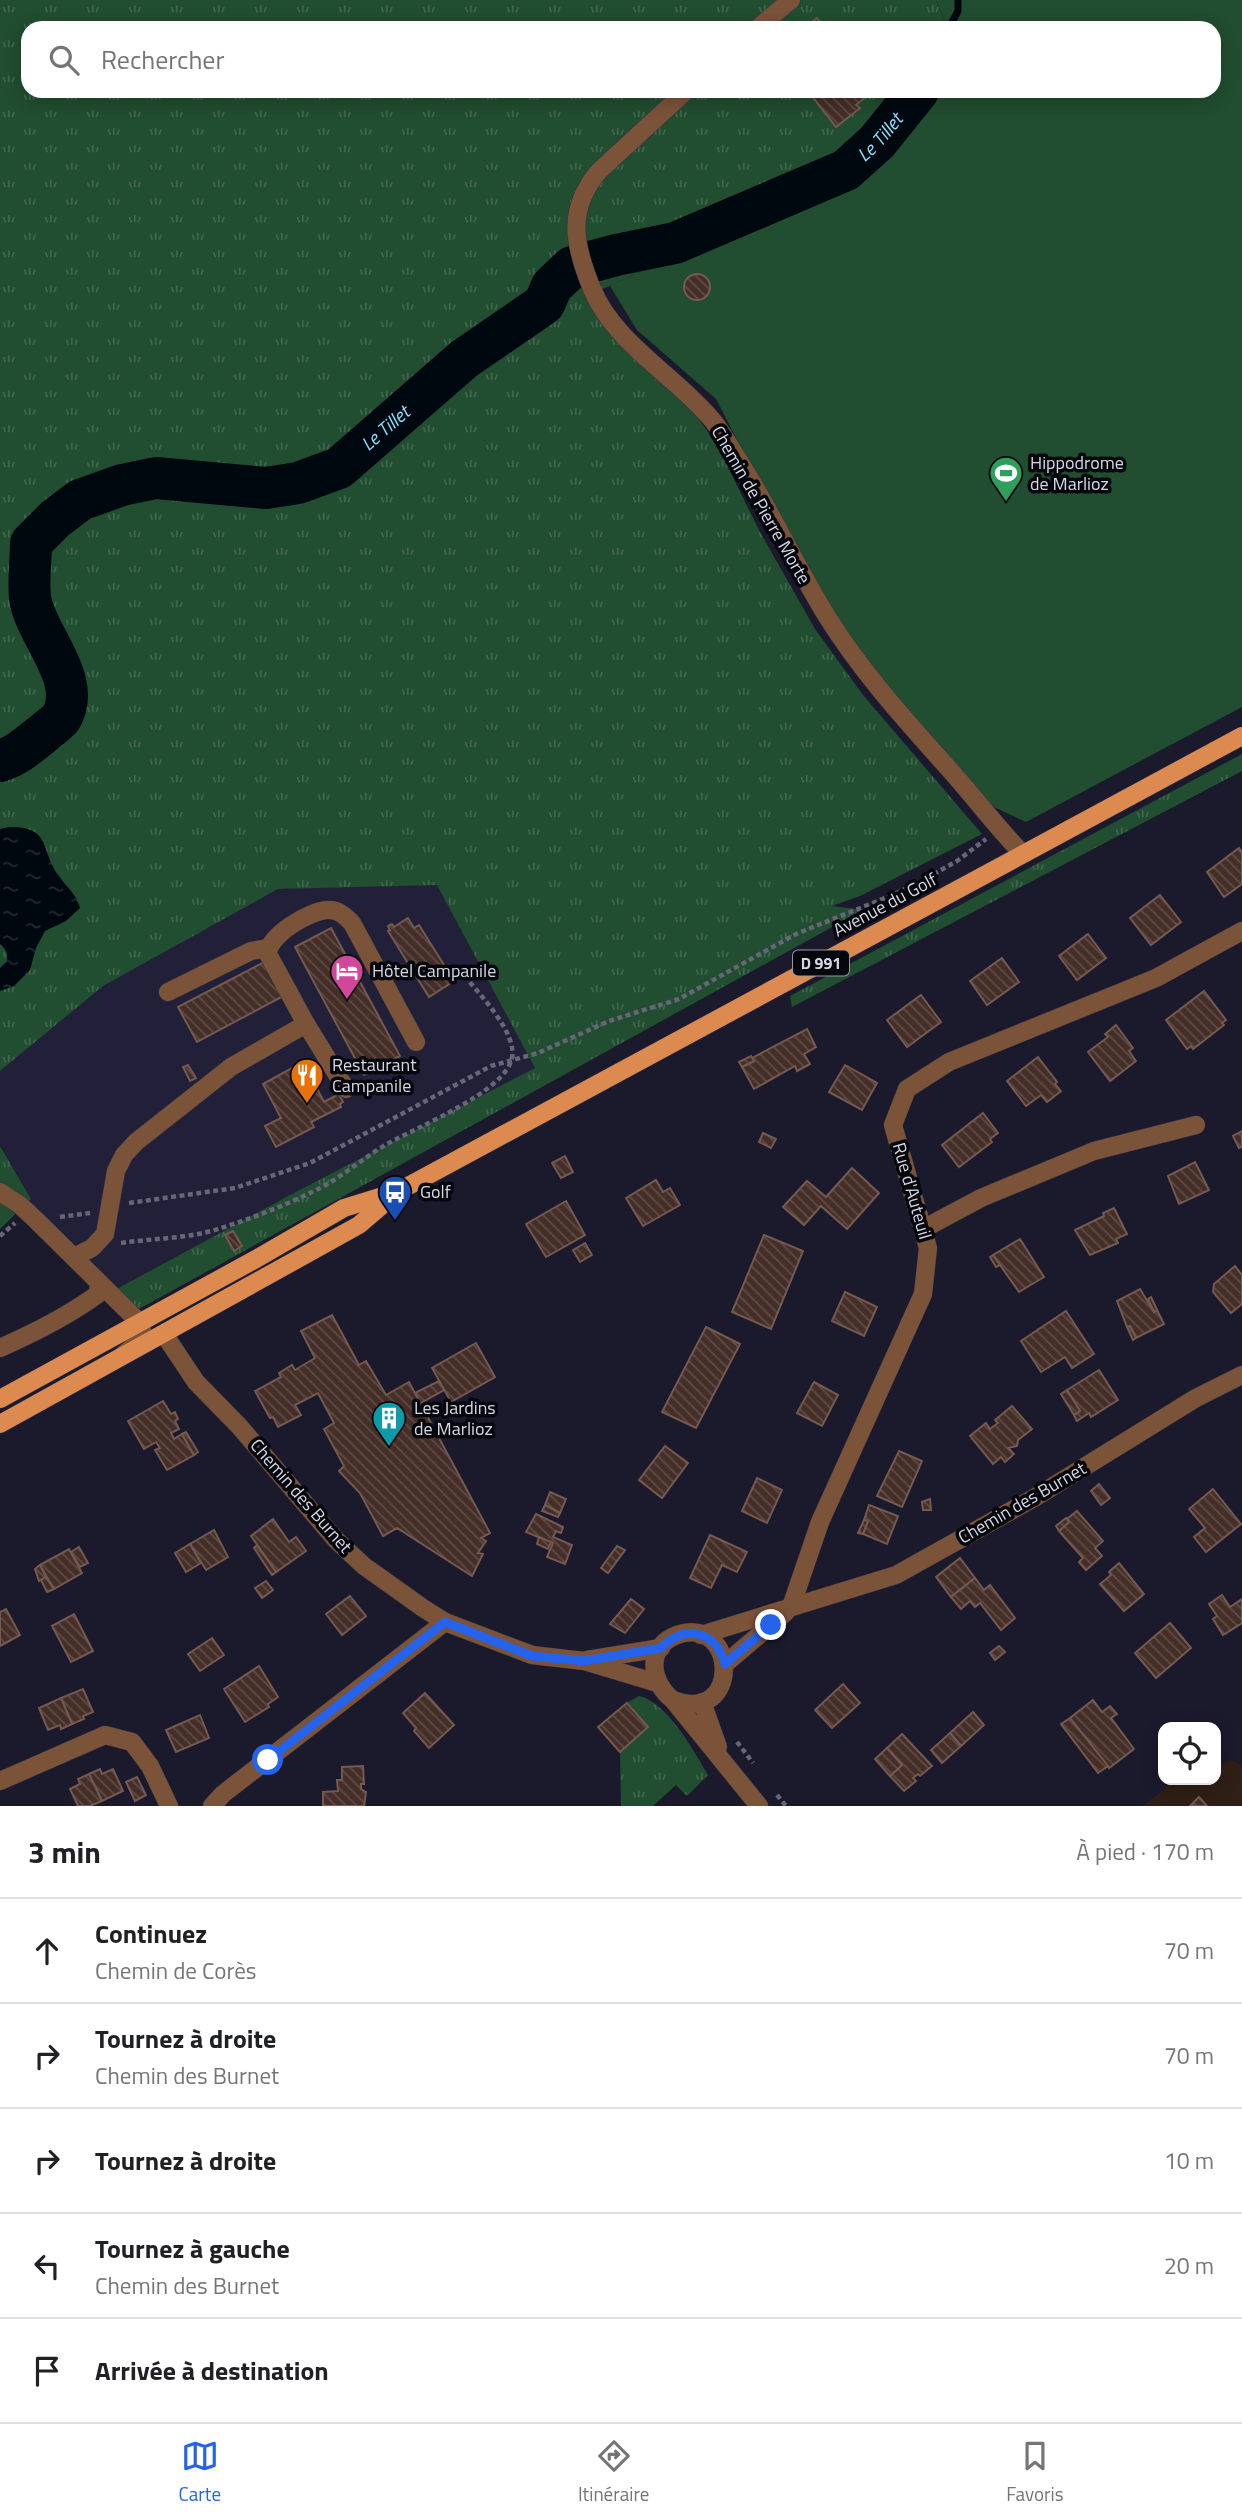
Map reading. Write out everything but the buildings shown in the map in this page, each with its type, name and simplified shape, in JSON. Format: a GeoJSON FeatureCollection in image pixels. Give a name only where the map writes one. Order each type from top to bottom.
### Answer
{"type":"FeatureCollection","features":[{"type":"Feature","properties":{"kind":"main road","name":"Avenue du Golf"},"geometry":{"type":"LineString","coordinates":[[399,1191],[1242,736]]}},
{"type":"Feature","properties":{"kind":"main road"},"geometry":{"type":"LineString","coordinates":[[0,1399],[344,1208],[399,1191]]}},
{"type":"Feature","properties":{"kind":"main road"},"geometry":{"type":"LineString","coordinates":[[6,1421],[359,1225],[399,1191]]}},
{"type":"Feature","properties":{"kind":"street"},"geometry":{"type":"LineString","coordinates":[[766,21],[791,0]]}},
{"type":"Feature","properties":{"kind":"street","name":"Chemin de Pierre Morte"},"geometry":{"type":"LineString","coordinates":[[678,98],[599,171],[589,183],[576,212],[576,234],[581,261],[593,292],[629,340],[713,422],[761,496],[816,598],[859,664],[1023,854]]}},
{"type":"Feature","properties":{"kind":"street"},"geometry":{"type":"LineString","coordinates":[[167,992],[251,951],[268,948],[277,936],[308,916],[328,909],[342,914],[352,923],[416,1042]]}},
{"type":"Feature","properties":{"kind":"street","name":"Rue d'Auteuil"},"geometry":{"type":"LineString","coordinates":[[791,1607],[820,1522],[923,1294],[928,1248],[893,1125],[907,1089],[948,1062],[1156,978],[1242,931]]}},
{"type":"Feature","properties":{"kind":"street"},"geometry":{"type":"LineString","coordinates":[[268,948],[273,964],[306,1024],[346,1089]]}},
{"type":"Feature","properties":{"kind":"street"},"geometry":{"type":"LineString","coordinates":[[74,1257],[92,1248],[105,1234],[118,1164],[136,1142],[232,1067],[306,1024]]}},
{"type":"Feature","properties":{"kind":"street"},"geometry":{"type":"LineString","coordinates":[[923,1229],[981,1198],[1094,1151],[1196,1125]]}},
{"type":"Feature","properties":{"kind":"street"},"geometry":{"type":"LineString","coordinates":[[0,1192],[20,1205],[139,1322],[142,1331],[135,1345],[120,1358]]}},
{"type":"Feature","properties":{"kind":"street"},"geometry":{"type":"LineString","coordinates":[[0,1348],[81,1306],[98,1294],[99,1284]]}},
{"type":"Feature","properties":{"kind":"street","name":"Chemin des Burnet"},"geometry":{"type":"LineString","coordinates":[[164,1334],[197,1382],[239,1426],[336,1540],[364,1566],[445,1622],[532,1656],[584,1661],[657,1683]]}},
{"type":"Feature","properties":{"kind":"street","name":"Chemin des Burnet"},"geometry":{"type":"LineString","coordinates":[[701,1635],[896,1575],[1034,1498],[1196,1398],[1242,1375]]}},
{"type":"Feature","properties":{"kind":"street"},"geometry":{"type":"LineString","coordinates":[[806,1562],[816,1600]]}},
{"type":"Feature","properties":{"kind":"street","name":"Chemin des Burnet"},"geometry":{"type":"LineString","coordinates":[[725,1664],[791,1607]]}},
{"type":"Feature","properties":{"kind":"street"},"geometry":{"type":"LineString","coordinates":[[212,1806],[223,1794],[445,1622]]}},
{"type":"Feature","properties":{"kind":"street"},"geometry":{"type":"LineString","coordinates":[[673,1700],[682,1704],[702,1702],[716,1693],[722,1685],[725,1664],[718,1646],[701,1635],[679,1635],[661,1648],[654,1665],[657,1683],[759,1806]]}},
{"type":"Feature","properties":{"kind":"street","name":"Chemin des Burnet"},"geometry":{"type":"LineString","coordinates":[[584,1661],[661,1648]]}},
{"type":"Feature","properties":{"kind":"street"},"geometry":{"type":"LineString","coordinates":[[702,1702],[724,1763]]}},
{"type":"Feature","properties":{"kind":"street"},"geometry":{"type":"LineString","coordinates":[[0,1781],[105,1735],[132,1742],[150,1766],[169,1806]]}},
{"type":"Feature","properties":{"kind":"path"},"geometry":{"type":"LineString","coordinates":[[0,1236],[21,1219],[73,1216],[149,1199],[235,1188],[295,1169],[491,1066],[538,1053],[609,1021],[679,999],[796,934],[895,894],[975,849],[998,827]]}},
{"type":"Feature","properties":{"kind":"path"},"geometry":{"type":"LineString","coordinates":[[92,1248],[217,1230],[302,1197],[388,1144],[459,1107],[495,1083],[506,1072],[512,1059],[510,1039],[468,980]]}},
{"type":"Feature","properties":{"kind":"path"},"geometry":{"type":"LineString","coordinates":[[736,1741],[760,1772]]}},
{"type":"Feature","properties":{"kind":"path"},"geometry":{"type":"LineString","coordinates":[[775,1793],[786,1806]]}},
{"type":"Feature","properties":{"kind":"shaded area"},"geometry":{"type":"Polygon","coordinates":[[[436,882],[536,1068],[290,1195],[113,1291],[22,1208],[31,1199],[0,1145],[0,1071],[103,986],[278,889],[436,882]]]}},
{"type":"Feature","properties":{"kind":"shaded area"},"geometry":{"type":"Polygon","coordinates":[[[1234,1760],[1242,1767],[1242,1806],[1142,1806],[1170,1785],[1221,1785],[1221,1764],[1234,1760]]]}},
{"type":"Feature","properties":{"kind":"green space"},"geometry":{"type":"Polygon","coordinates":[[[0,0],[936,0],[945,21],[21,21],[21,98],[926,98],[903,130],[860,172],[742,221],[610,286],[586,295],[628,353],[692,410],[716,443],[760,532],[815,629],[863,695],[982,834],[860,896],[832,906],[863,910],[139,1309],[113,1291],[290,1195],[535,1068],[437,885],[278,889],[103,986],[0,1071],[0,0]]]}},
{"type":"Feature","properties":{"kind":"green space","name":"Hippodrome de Marlioz"},"geometry":{"type":"Polygon","coordinates":[[[936,0],[1242,0],[1242,707],[1026,822],[983,802],[824,608],[716,399],[637,330],[610,286],[742,221],[860,172],[903,130],[926,98],[1221,98],[1221,21],[945,21],[936,0]]]}},
{"type":"Feature","properties":{"kind":"green space"},"geometry":{"type":"Polygon","coordinates":[[[1242,754],[1242,771],[792,1007],[790,996],[1242,754]]]}},
{"type":"Feature","properties":{"kind":"green space"},"geometry":{"type":"Polygon","coordinates":[[[0,1146],[31,1199],[0,1229],[0,1146]]]}},
{"type":"Feature","properties":{"kind":"green space"},"geometry":{"type":"Polygon","coordinates":[[[639,1696],[649,1700],[669,1717],[708,1775],[687,1796],[676,1785],[653,1806],[621,1806],[620,1752],[648,1727],[628,1702],[639,1696]]]}},
{"type":"Feature","properties":{"kind":"water"},"geometry":{"type":"Polygon","coordinates":[[[23,828],[39,835],[53,867],[74,894],[80,908],[66,921],[45,931],[36,948],[30,970],[14,986],[0,991],[0,968],[7,958],[6,951],[0,944],[0,829],[23,828]]]}},
{"type":"Feature","properties":{"kind":"waterway","name":"Le Tillet"},"geometry":{"type":"LineString","coordinates":[[953,21],[958,11],[958,0]]}},
{"type":"Feature","properties":{"kind":"waterway","name":"Le Tillet"},"geometry":{"type":"LineString","coordinates":[[0,761],[24,749],[57,722],[66,703],[62,672],[33,611],[29,584],[31,543],[55,519],[80,500],[122,485],[156,478],[266,488],[298,483],[339,468],[464,359],[544,304],[552,286],[572,267],[675,243],[846,170],[877,142],[912,98]]}},
{"type":"Feature","properties":{"kind":"place","name":"Hippodrome de Marlioz"},"geometry":{"type":"Point","coordinates":[1006,503]}},
{"type":"Feature","properties":{"kind":"place","name":"Hôtel Campanile"},"geometry":{"type":"Point","coordinates":[347,1001]}},
{"type":"Feature","properties":{"kind":"place","name":"Restaurant Campanile"},"geometry":{"type":"Point","coordinates":[307,1105]}},
{"type":"Feature","properties":{"kind":"place","name":"Golf"},"geometry":{"type":"Point","coordinates":[395,1222]}},
{"type":"Feature","properties":{"kind":"place","name":"Les Jardins de Marlioz"},"geometry":{"type":"Point","coordinates":[389,1448]}},
{"type":"Feature","properties":{"kind":"route"},"geometry":{"type":"LineString","coordinates":[[268,1760],[445,1622],[532,1656],[584,1661],[661,1648],[669,1640],[690,1633],[710,1639],[718,1646],[725,1664],[771,1625]]}}]}
